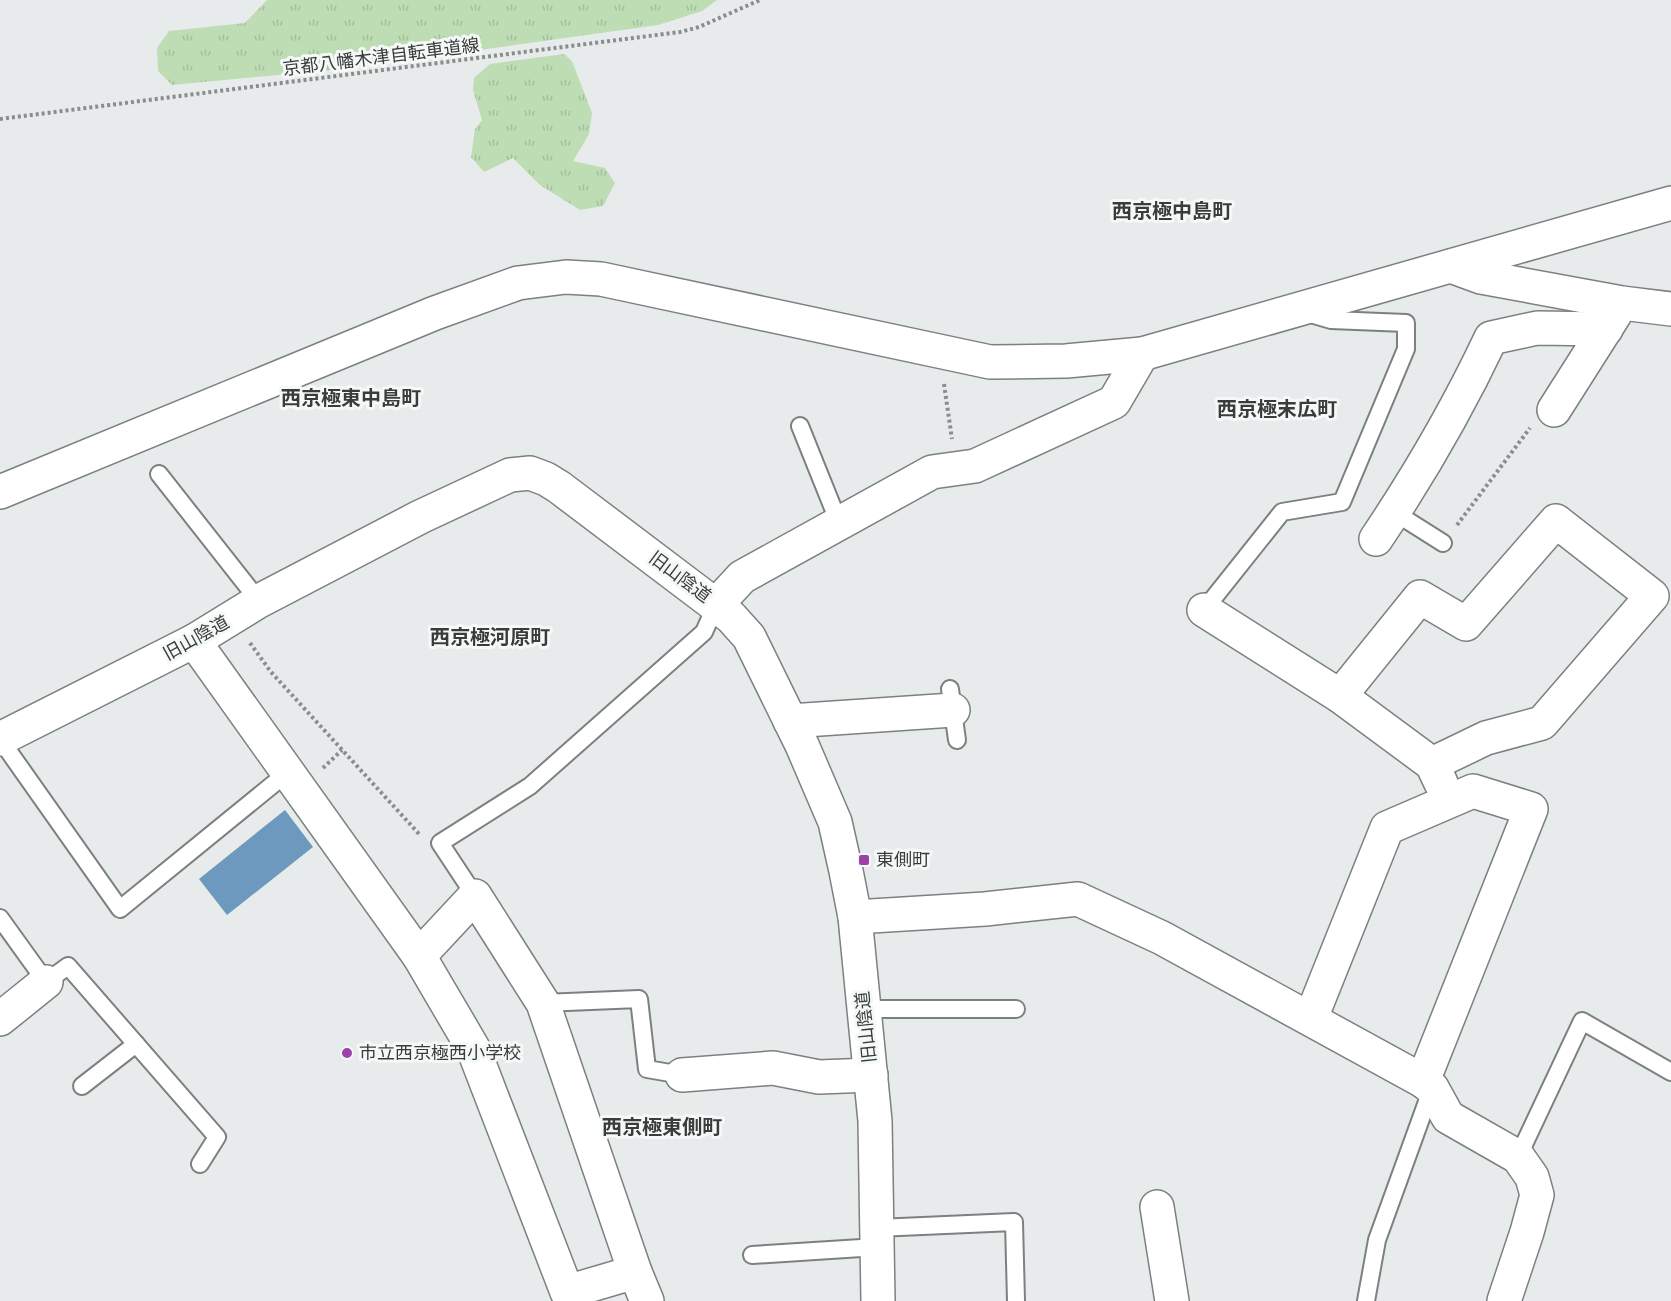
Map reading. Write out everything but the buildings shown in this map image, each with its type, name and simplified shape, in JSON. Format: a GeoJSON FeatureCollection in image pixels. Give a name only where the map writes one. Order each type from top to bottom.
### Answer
{"type":"FeatureCollection","features":[{"type":"Feature","properties":{"kind":"street"},"geometry":{"type":"LineString","coordinates":[[0,492],[435,313],[518,282],[566,277],[601,279],[990,362],[1066,361],[1142,354],[1671,203]]}},
{"type":"Feature","properties":{"kind":"street"},"geometry":{"type":"LineString","coordinates":[[1450,266],[1614,316]]}},
{"type":"Feature","properties":{"kind":"street"},"geometry":{"type":"LineString","coordinates":[[1376,539],[1465,392],[1491,338],[1538,328],[1671,309]]}},
{"type":"Feature","properties":{"kind":"street"},"geometry":{"type":"LineString","coordinates":[[1554,410],[1614,316]]}},
{"type":"Feature","properties":{"kind":"street"},"geometry":{"type":"LineString","coordinates":[[716,605],[742,577],[932,472],[975,466],[1114,402],[1142,354]]}},
{"type":"Feature","properties":{"kind":"street","name":"旧山陰道"},"geometry":{"type":"LineString","coordinates":[[0,739],[194,641],[259,601],[510,474],[530,473],[559,487],[716,605],[731,617],[749,637],[835,822],[855,917],[875,1121],[877,1237],[871,1300]]}},
{"type":"Feature","properties":{"kind":"street"},"geometry":{"type":"LineString","coordinates":[[1340,696],[1419,597],[1466,624],[1556,521],[1652,596],[1542,723],[1486,738],[1432,764]]}},
{"type":"Feature","properties":{"kind":"street"},"geometry":{"type":"LineString","coordinates":[[1204,610],[1340,696],[1432,764],[1449,801]]}},
{"type":"Feature","properties":{"kind":"street"},"geometry":{"type":"LineString","coordinates":[[194,641],[419,956],[473,1048],[567,1292],[641,1286],[543,1003],[475,896],[419,956]]}},
{"type":"Feature","properties":{"kind":"street"},"geometry":{"type":"LineString","coordinates":[[790,721],[954,713]]}},
{"type":"Feature","properties":{"kind":"street"},"geometry":{"type":"LineString","coordinates":[[1311,1018],[1387,828],[1473,790],[1531,809],[1428,1084]]}},
{"type":"Feature","properties":{"kind":"street"},"geometry":{"type":"LineString","coordinates":[[855,917],[985,909],[1078,898],[1162,938],[1428,1084],[1448,1117],[1518,1157],[1532,1177],[1537,1195],[1504,1301]]}},
{"type":"Feature","properties":{"kind":"street"},"geometry":{"type":"LineString","coordinates":[[0,1019],[46,982]]}},
{"type":"Feature","properties":{"kind":"street"},"geometry":{"type":"LineString","coordinates":[[682,1076],[773,1068],[819,1077],[871,1075]]}},
{"type":"Feature","properties":{"kind":"street"},"geometry":{"type":"LineString","coordinates":[[1157,1207],[1172,1301]]}},
{"type":"Feature","properties":{"kind":"lane"},"geometry":{"type":"LineString","coordinates":[[1204,610],[1282,512],[1342,502],[1406,349],[1406,323],[1331,320],[1297,311]]}},
{"type":"Feature","properties":{"kind":"lane"},"geometry":{"type":"LineString","coordinates":[[800,426],[839,523]]}},
{"type":"Feature","properties":{"kind":"lane"},"geometry":{"type":"LineString","coordinates":[[159,474],[259,601]]}},
{"type":"Feature","properties":{"kind":"lane"},"geometry":{"type":"LineString","coordinates":[[1394,512],[1443,543]]}},
{"type":"Feature","properties":{"kind":"lane"},"geometry":{"type":"LineString","coordinates":[[475,896],[440,843],[530,786],[704,632],[716,605]]}},
{"type":"Feature","properties":{"kind":"lane"},"geometry":{"type":"LineString","coordinates":[[0,739],[120,909],[287,773]]}},
{"type":"Feature","properties":{"kind":"lane"},"geometry":{"type":"LineString","coordinates":[[0,918],[46,982],[68,966],[217,1137],[200,1164]]}},
{"type":"Feature","properties":{"kind":"lane"},"geometry":{"type":"LineString","coordinates":[[543,1003],[639,999],[647,1069],[682,1076]]}},
{"type":"Feature","properties":{"kind":"lane"},"geometry":{"type":"LineString","coordinates":[[864,1010],[1017,1009]]}},
{"type":"Feature","properties":{"kind":"lane"},"geometry":{"type":"LineString","coordinates":[[1518,1157],[1582,1021],[1671,1072]]}},
{"type":"Feature","properties":{"kind":"lane"},"geometry":{"type":"LineString","coordinates":[[82,1086],[136,1044]]}},
{"type":"Feature","properties":{"kind":"lane"},"geometry":{"type":"LineString","coordinates":[[1366,1301],[1377,1240],[1428,1084]]}},
{"type":"Feature","properties":{"kind":"lane"},"geometry":{"type":"LineString","coordinates":[[752,1255],[877,1237],[1014,1222],[1016,1301]]}},
{"type":"Feature","properties":{"kind":"path","name":"京都八幡木津自転車道線"},"geometry":{"type":"LineString","coordinates":[[0,119],[680,32],[699,27],[760,0]]}},
{"type":"Feature","properties":{"kind":"path"},"geometry":{"type":"LineString","coordinates":[[947,354],[942,370],[956,468]]}},
{"type":"Feature","properties":{"kind":"path"},"geometry":{"type":"LineString","coordinates":[[1443,543],[1537,419],[1554,410]]}},
{"type":"Feature","properties":{"kind":"path"},"geometry":{"type":"LineString","coordinates":[[231,618],[271,672],[418,834],[440,843]]}},
{"type":"Feature","properties":{"kind":"green space"},"geometry":{"type":"Polygon","coordinates":[[[267,0],[717,0],[702,11],[658,25],[352,68],[172,85],[158,71],[157,48],[169,31],[245,23],[267,0]]]}},
{"type":"Feature","properties":{"kind":"green space"},"geometry":{"type":"Polygon","coordinates":[[[564,54],[572,61],[592,113],[589,134],[573,161],[605,168],[615,183],[603,206],[580,210],[540,185],[513,158],[484,172],[471,157],[475,129],[482,120],[473,90],[474,78],[490,64],[564,54]]]}},
{"type":"Feature","properties":{"kind":"water"},"geometry":{"type":"Polygon","coordinates":[[[285,810],[313,847],[227,915],[199,879],[285,810]]]}},
{"type":"Feature","properties":{"kind":"place","name":"東側町"},"geometry":{"type":"Point","coordinates":[864,860]}},
{"type":"Feature","properties":{"kind":"place","name":"市立西京極西小学校"},"geometry":{"type":"Point","coordinates":[347,1053]}},
{"type":"Feature","properties":{"kind":"district","name":"西京極中島町"},"geometry":{"type":"Point","coordinates":[1172,211]}},
{"type":"Feature","properties":{"kind":"district","name":"西京極東中島町"},"geometry":{"type":"Point","coordinates":[351,398]}},
{"type":"Feature","properties":{"kind":"district","name":"西京極末広町"},"geometry":{"type":"Point","coordinates":[1277,409]}},
{"type":"Feature","properties":{"kind":"district","name":"西京極河原町"},"geometry":{"type":"Point","coordinates":[490,637]}},
{"type":"Feature","properties":{"kind":"district","name":"西京極東側町"},"geometry":{"type":"Point","coordinates":[662,1127]}}]}
